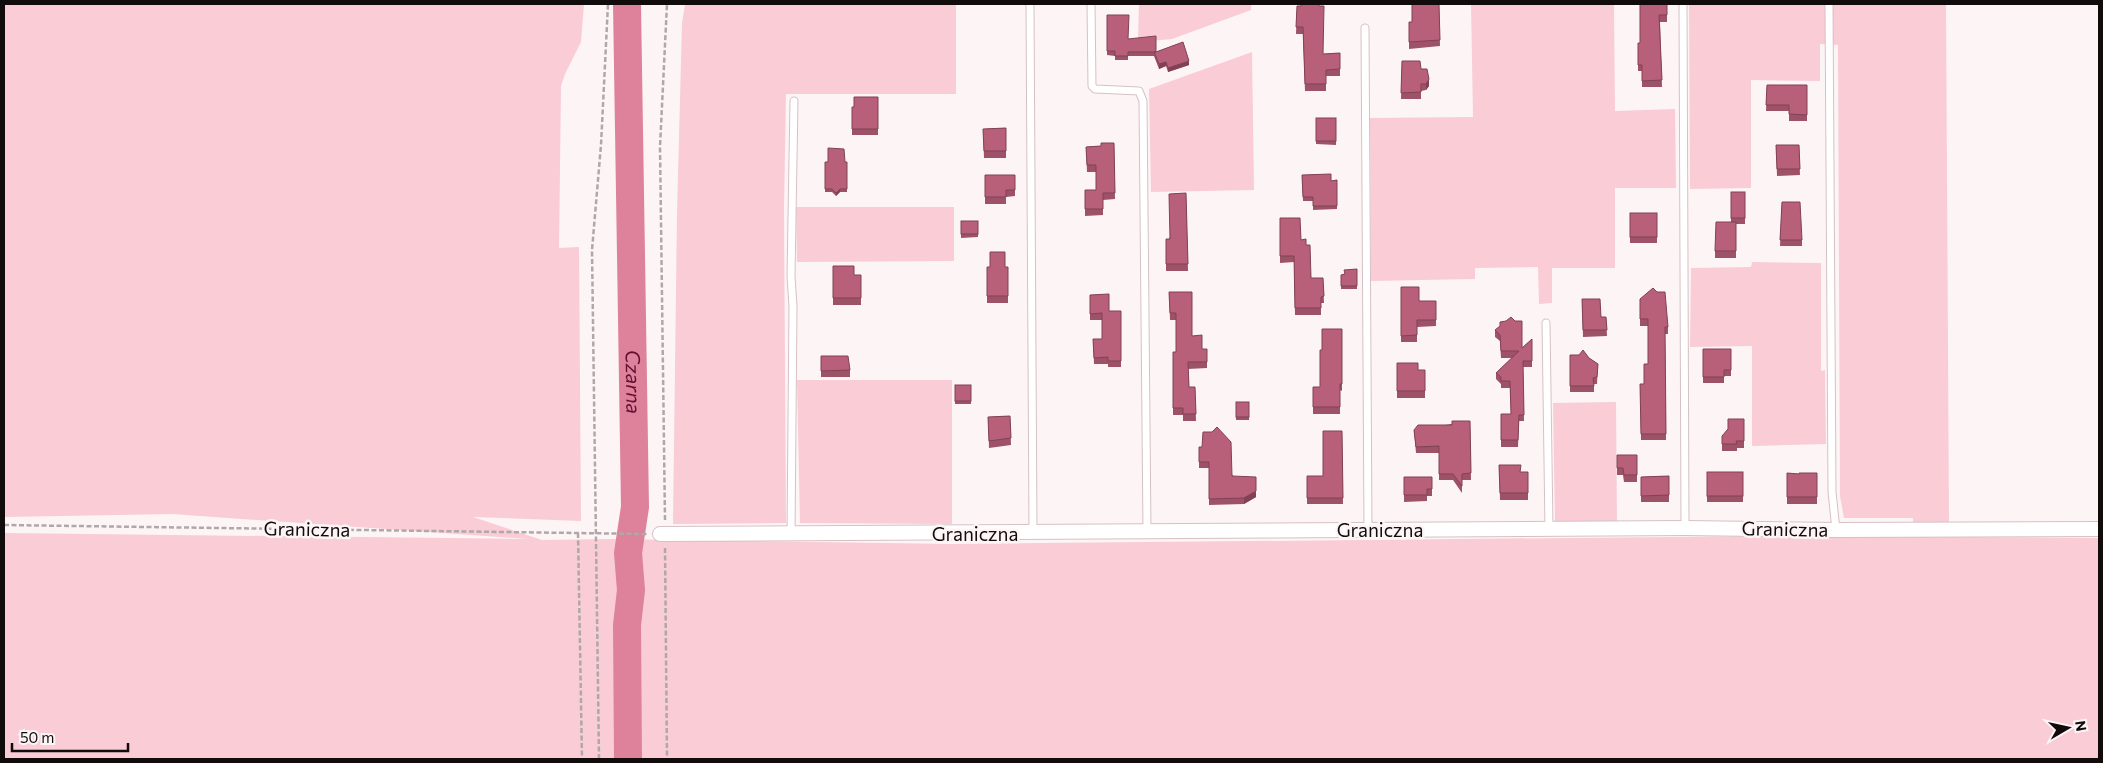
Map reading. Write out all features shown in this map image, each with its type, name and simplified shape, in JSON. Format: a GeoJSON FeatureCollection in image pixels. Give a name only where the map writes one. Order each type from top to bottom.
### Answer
{"type":"FeatureCollection","features":[{"type":"Feature","properties":{"kind":"street","name":"Graniczna"},"geometry":{"type":"LineString","coordinates":[[663,534],[1033,534],[1685,528],[1836,530],[2099,529]]}},
{"type":"Feature","properties":{"kind":"lane"},"geometry":{"type":"LineString","coordinates":[[1030,4],[1033,534]]}},
{"type":"Feature","properties":{"kind":"lane"},"geometry":{"type":"LineString","coordinates":[[1091,4],[1092,86],[1095,89],[1139,91],[1144,102],[1147,532]]}},
{"type":"Feature","properties":{"kind":"lane"},"geometry":{"type":"LineString","coordinates":[[1683,4],[1685,528]]}},
{"type":"Feature","properties":{"kind":"lane"},"geometry":{"type":"LineString","coordinates":[[1829,4],[1832,492],[1836,530]]}},
{"type":"Feature","properties":{"kind":"lane"},"geometry":{"type":"LineString","coordinates":[[1365,28],[1368,530]]}},
{"type":"Feature","properties":{"kind":"lane"},"geometry":{"type":"LineString","coordinates":[[791,535],[793,306],[791,276],[794,101]]}},
{"type":"Feature","properties":{"kind":"lane"},"geometry":{"type":"LineString","coordinates":[[1546,323],[1549,529]]}},
{"type":"Feature","properties":{"kind":"path"},"geometry":{"type":"LineString","coordinates":[[599,759],[592,250],[601,145],[608,4]]}},
{"type":"Feature","properties":{"kind":"path"},"geometry":{"type":"LineString","coordinates":[[667,4],[660,147],[663,534],[668,759]]}},
{"type":"Feature","properties":{"kind":"path","name":"Graniczna"},"geometry":{"type":"LineString","coordinates":[[4,525],[663,534]]}},
{"type":"Feature","properties":{"kind":"path"},"geometry":{"type":"LineString","coordinates":[[578,533],[582,759]]}},
{"type":"Feature","properties":{"kind":"shaded area"},"geometry":{"type":"Polygon","coordinates":[[[4,4],[584,4],[581,42],[561,86],[559,248],[579,247],[581,521],[473,517],[542,540],[611,539],[952,544],[1767,536],[2099,538],[2099,759],[4,759],[4,533],[529,539],[172,514],[4,517],[4,4]]]}},
{"type":"Feature","properties":{"kind":"shaded area"},"geometry":{"type":"Polygon","coordinates":[[[685,4],[956,4],[956,94],[786,94],[784,210],[786,523],[673,524],[677,213],[682,23],[685,4]]]}},
{"type":"Feature","properties":{"kind":"shaded area"},"geometry":{"type":"Polygon","coordinates":[[[1139,4],[1251,4],[1251,10],[1172,39],[1138,42],[1139,4]]]}},
{"type":"Feature","properties":{"kind":"shaded area"},"geometry":{"type":"Polygon","coordinates":[[[1471,4],[1614,4],[1615,111],[1675,109],[1676,188],[1615,188],[1615,268],[1552,268],[1552,303],[1539,304],[1538,267],[1475,268],[1475,279],[1371,281],[1370,118],[1473,117],[1471,4]]]}},
{"type":"Feature","properties":{"kind":"shaded area"},"geometry":{"type":"Polygon","coordinates":[[[1689,4],[1946,4],[1949,523],[1913,523],[1913,518],[1844,518],[1840,496],[1838,45],[1820,44],[1820,81],[1751,80],[1751,188],[1690,189],[1689,4]]]}},
{"type":"Feature","properties":{"kind":"shaded area"},"geometry":{"type":"Polygon","coordinates":[[[1252,52],[1254,190],[1151,192],[1149,89],[1252,52]]]}},
{"type":"Feature","properties":{"kind":"shaded area"},"geometry":{"type":"Polygon","coordinates":[[[796,207],[954,207],[954,261],[797,262],[796,207]]]}},
{"type":"Feature","properties":{"kind":"shaded area"},"geometry":{"type":"Polygon","coordinates":[[[1752,262],[1821,263],[1821,371],[1825,370],[1826,444],[1752,446],[1752,346],[1690,347],[1691,268],[1751,267],[1752,262]]]}},
{"type":"Feature","properties":{"kind":"shaded area"},"geometry":{"type":"Polygon","coordinates":[[[797,380],[952,380],[952,524],[800,523],[797,380]]]}},
{"type":"Feature","properties":{"kind":"shaded area"},"geometry":{"type":"Polygon","coordinates":[[[1616,402],[1617,522],[1555,523],[1553,403],[1616,402]]]}},
{"type":"Feature","properties":{"kind":"building"},"geometry":{"type":"Polygon","coordinates":[[[1301,4],[1319,4],[1319,6],[1324,6],[1323,54],[1340,53],[1340,69],[1326,70],[1326,84],[1305,84],[1303,27],[1296,27],[1297,6],[1301,6],[1301,4]]]}},
{"type":"Feature","properties":{"kind":"building"},"geometry":{"type":"Polygon","coordinates":[[[1412,4],[1439,4],[1440,40],[1409,42],[1409,22],[1412,22],[1412,4]]]}},
{"type":"Feature","properties":{"kind":"building"},"geometry":{"type":"Polygon","coordinates":[[[1640,4],[1667,4],[1667,15],[1659,15],[1662,80],[1642,81],[1642,65],[1638,65],[1640,4]]]}},
{"type":"Feature","properties":{"kind":"building"},"geometry":{"type":"Polygon","coordinates":[[[1107,15],[1129,15],[1128,39],[1156,36],[1156,52],[1183,42],[1189,61],[1168,68],[1166,62],[1159,64],[1154,52],[1128,52],[1128,56],[1115,56],[1115,51],[1107,51],[1107,15]]]}},
{"type":"Feature","properties":{"kind":"building"},"geometry":{"type":"Polygon","coordinates":[[[1402,61],[1420,61],[1421,69],[1427,69],[1429,79],[1426,84],[1421,84],[1421,92],[1401,93],[1402,61]]]}},
{"type":"Feature","properties":{"kind":"building"},"geometry":{"type":"Polygon","coordinates":[[[1767,85],[1807,85],[1807,115],[1789,114],[1789,105],[1766,105],[1767,85]]]}},
{"type":"Feature","properties":{"kind":"building"},"geometry":{"type":"Polygon","coordinates":[[[854,97],[878,97],[878,129],[852,129],[854,97]]]}},
{"type":"Feature","properties":{"kind":"building"},"geometry":{"type":"Polygon","coordinates":[[[1316,118],[1336,118],[1336,141],[1316,141],[1316,118]]]}},
{"type":"Feature","properties":{"kind":"building"},"geometry":{"type":"Polygon","coordinates":[[[1006,128],[1006,151],[984,151],[983,129],[1006,128]]]}},
{"type":"Feature","properties":{"kind":"building"},"geometry":{"type":"Polygon","coordinates":[[[1101,143],[1114,143],[1115,193],[1103,193],[1103,209],[1085,209],[1085,190],[1096,190],[1096,165],[1087,165],[1086,147],[1101,146],[1101,143]]]}},
{"type":"Feature","properties":{"kind":"building"},"geometry":{"type":"Polygon","coordinates":[[[1776,145],[1799,145],[1800,169],[1777,169],[1776,145]]]}},
{"type":"Feature","properties":{"kind":"building"},"geometry":{"type":"Polygon","coordinates":[[[828,148],[844,149],[845,162],[847,162],[847,189],[840,189],[836,193],[832,189],[825,189],[825,162],[828,162],[828,148]]]}},
{"type":"Feature","properties":{"kind":"building"},"geometry":{"type":"Polygon","coordinates":[[[1331,174],[1331,181],[1337,180],[1337,206],[1313,206],[1313,197],[1303,197],[1302,175],[1331,174]]]}},
{"type":"Feature","properties":{"kind":"building"},"geometry":{"type":"Polygon","coordinates":[[[985,175],[1015,175],[1015,190],[1006,190],[1006,197],[985,197],[985,175]]]}},
{"type":"Feature","properties":{"kind":"building"},"geometry":{"type":"Polygon","coordinates":[[[1731,192],[1745,192],[1745,218],[1731,218],[1731,192]]]}},
{"type":"Feature","properties":{"kind":"building"},"geometry":{"type":"Polygon","coordinates":[[[1186,193],[1188,264],[1166,264],[1166,239],[1170,239],[1169,194],[1186,193]]]}},
{"type":"Feature","properties":{"kind":"building"},"geometry":{"type":"Polygon","coordinates":[[[1782,202],[1800,202],[1802,240],[1780,240],[1782,202]]]}},
{"type":"Feature","properties":{"kind":"building"},"geometry":{"type":"Polygon","coordinates":[[[1630,213],[1657,213],[1657,237],[1630,237],[1630,213]]]}},
{"type":"Feature","properties":{"kind":"building"},"geometry":{"type":"Polygon","coordinates":[[[1280,218],[1300,218],[1301,240],[1306,239],[1306,245],[1310,245],[1311,278],[1323,278],[1324,296],[1321,297],[1321,308],[1295,308],[1294,256],[1280,256],[1280,218]]]}},
{"type":"Feature","properties":{"kind":"building"},"geometry":{"type":"Polygon","coordinates":[[[961,221],[978,221],[978,234],[961,234],[961,221]]]}},
{"type":"Feature","properties":{"kind":"building"},"geometry":{"type":"Polygon","coordinates":[[[1716,222],[1736,222],[1736,251],[1715,251],[1716,222]]]}},
{"type":"Feature","properties":{"kind":"building"},"geometry":{"type":"Polygon","coordinates":[[[990,252],[1005,252],[1005,267],[1008,267],[1008,296],[987,296],[987,267],[990,267],[990,252]]]}},
{"type":"Feature","properties":{"kind":"building"},"geometry":{"type":"Polygon","coordinates":[[[833,266],[854,266],[854,275],[861,275],[861,298],[833,298],[833,266]]]}},
{"type":"Feature","properties":{"kind":"building"},"geometry":{"type":"Polygon","coordinates":[[[1357,269],[1357,286],[1341,286],[1341,275],[1345,274],[1344,270],[1357,269]]]}},
{"type":"Feature","properties":{"kind":"building"},"geometry":{"type":"Polygon","coordinates":[[[1401,287],[1419,287],[1419,301],[1436,301],[1436,320],[1417,320],[1417,335],[1401,336],[1401,287]]]}},
{"type":"Feature","properties":{"kind":"building"},"geometry":{"type":"Polygon","coordinates":[[[1653,288],[1657,292],[1665,292],[1668,327],[1665,327],[1666,434],[1641,434],[1640,384],[1644,384],[1644,364],[1648,364],[1648,319],[1640,319],[1640,299],[1653,288]]]}},
{"type":"Feature","properties":{"kind":"building"},"geometry":{"type":"Polygon","coordinates":[[[1169,292],[1192,292],[1192,336],[1202,335],[1202,349],[1207,349],[1207,362],[1188,362],[1189,387],[1195,387],[1196,414],[1183,414],[1183,408],[1173,408],[1173,352],[1176,352],[1176,313],[1170,313],[1169,292]]]}},
{"type":"Feature","properties":{"kind":"building"},"geometry":{"type":"Polygon","coordinates":[[[1109,294],[1109,311],[1121,311],[1121,361],[1108,361],[1108,357],[1094,358],[1093,339],[1102,339],[1102,313],[1090,314],[1090,295],[1109,294]]]}},
{"type":"Feature","properties":{"kind":"building"},"geometry":{"type":"Polygon","coordinates":[[[1582,299],[1600,299],[1601,317],[1606,317],[1607,330],[1583,330],[1582,299]]]}},
{"type":"Feature","properties":{"kind":"building"},"geometry":{"type":"Polygon","coordinates":[[[1511,317],[1515,321],[1522,321],[1522,348],[1532,339],[1532,361],[1523,361],[1524,415],[1519,415],[1518,440],[1501,440],[1501,414],[1511,414],[1510,381],[1501,381],[1501,377],[1496,373],[1519,351],[1501,351],[1500,335],[1495,330],[1500,326],[1500,322],[1506,321],[1511,317]]]}},
{"type":"Feature","properties":{"kind":"building"},"geometry":{"type":"Polygon","coordinates":[[[1322,329],[1342,329],[1340,407],[1313,407],[1313,387],[1320,387],[1322,329]]]}},
{"type":"Feature","properties":{"kind":"building"},"geometry":{"type":"Polygon","coordinates":[[[1703,349],[1731,349],[1731,370],[1724,370],[1724,377],[1703,377],[1703,349]]]}},
{"type":"Feature","properties":{"kind":"building"},"geometry":{"type":"Polygon","coordinates":[[[1583,350],[1589,358],[1598,364],[1597,377],[1593,378],[1594,386],[1570,386],[1570,355],[1579,355],[1583,350]]]}},
{"type":"Feature","properties":{"kind":"building"},"geometry":{"type":"Polygon","coordinates":[[[821,356],[848,356],[850,370],[821,371],[821,356]]]}},
{"type":"Feature","properties":{"kind":"building"},"geometry":{"type":"Polygon","coordinates":[[[1397,363],[1418,363],[1418,370],[1425,370],[1425,391],[1397,391],[1397,363]]]}},
{"type":"Feature","properties":{"kind":"building"},"geometry":{"type":"Polygon","coordinates":[[[955,385],[971,385],[971,401],[955,401],[955,385]]]}},
{"type":"Feature","properties":{"kind":"building"},"geometry":{"type":"Polygon","coordinates":[[[1236,402],[1249,402],[1249,417],[1236,417],[1236,402]]]}},
{"type":"Feature","properties":{"kind":"building"},"geometry":{"type":"Polygon","coordinates":[[[1010,416],[1011,438],[989,441],[988,417],[1010,416]]]}},
{"type":"Feature","properties":{"kind":"building"},"geometry":{"type":"Polygon","coordinates":[[[1728,419],[1744,419],[1744,441],[1736,441],[1737,444],[1722,444],[1722,436],[1728,429],[1728,419]]]}},
{"type":"Feature","properties":{"kind":"building"},"geometry":{"type":"Polygon","coordinates":[[[1452,421],[1470,421],[1471,473],[1462,474],[1462,486],[1453,474],[1439,474],[1439,446],[1416,447],[1414,430],[1418,425],[1452,425],[1452,421]]]}},
{"type":"Feature","properties":{"kind":"building"},"geometry":{"type":"Polygon","coordinates":[[[1217,427],[1231,442],[1232,476],[1256,477],[1256,491],[1244,498],[1209,499],[1209,462],[1199,462],[1199,447],[1202,447],[1203,432],[1212,432],[1217,427]]]}},
{"type":"Feature","properties":{"kind":"building"},"geometry":{"type":"Polygon","coordinates":[[[1323,431],[1342,431],[1343,498],[1307,498],[1307,476],[1323,476],[1323,431]]]}},
{"type":"Feature","properties":{"kind":"building"},"geometry":{"type":"Polygon","coordinates":[[[1617,455],[1637,455],[1637,475],[1624,475],[1623,468],[1617,468],[1617,455]]]}},
{"type":"Feature","properties":{"kind":"building"},"geometry":{"type":"Polygon","coordinates":[[[1499,465],[1521,465],[1520,472],[1528,472],[1528,493],[1500,493],[1499,465]]]}},
{"type":"Feature","properties":{"kind":"building"},"geometry":{"type":"Polygon","coordinates":[[[1707,472],[1743,472],[1743,496],[1707,496],[1707,472]]]}},
{"type":"Feature","properties":{"kind":"building"},"geometry":{"type":"Polygon","coordinates":[[[1787,473],[1817,473],[1817,497],[1787,497],[1787,473]]]}},
{"type":"Feature","properties":{"kind":"building"},"geometry":{"type":"Polygon","coordinates":[[[1669,476],[1669,495],[1641,496],[1641,477],[1669,476]]]}},
{"type":"Feature","properties":{"kind":"building"},"geometry":{"type":"Polygon","coordinates":[[[1404,477],[1432,477],[1432,489],[1427,489],[1427,495],[1404,495],[1404,477]]]}},
{"type":"Feature","properties":{"kind":"waterway","name":"Czarna"},"geometry":{"type":"LineString","coordinates":[[627,4],[635,507],[628,553],[631,590],[627,625],[628,759]]}}]}
